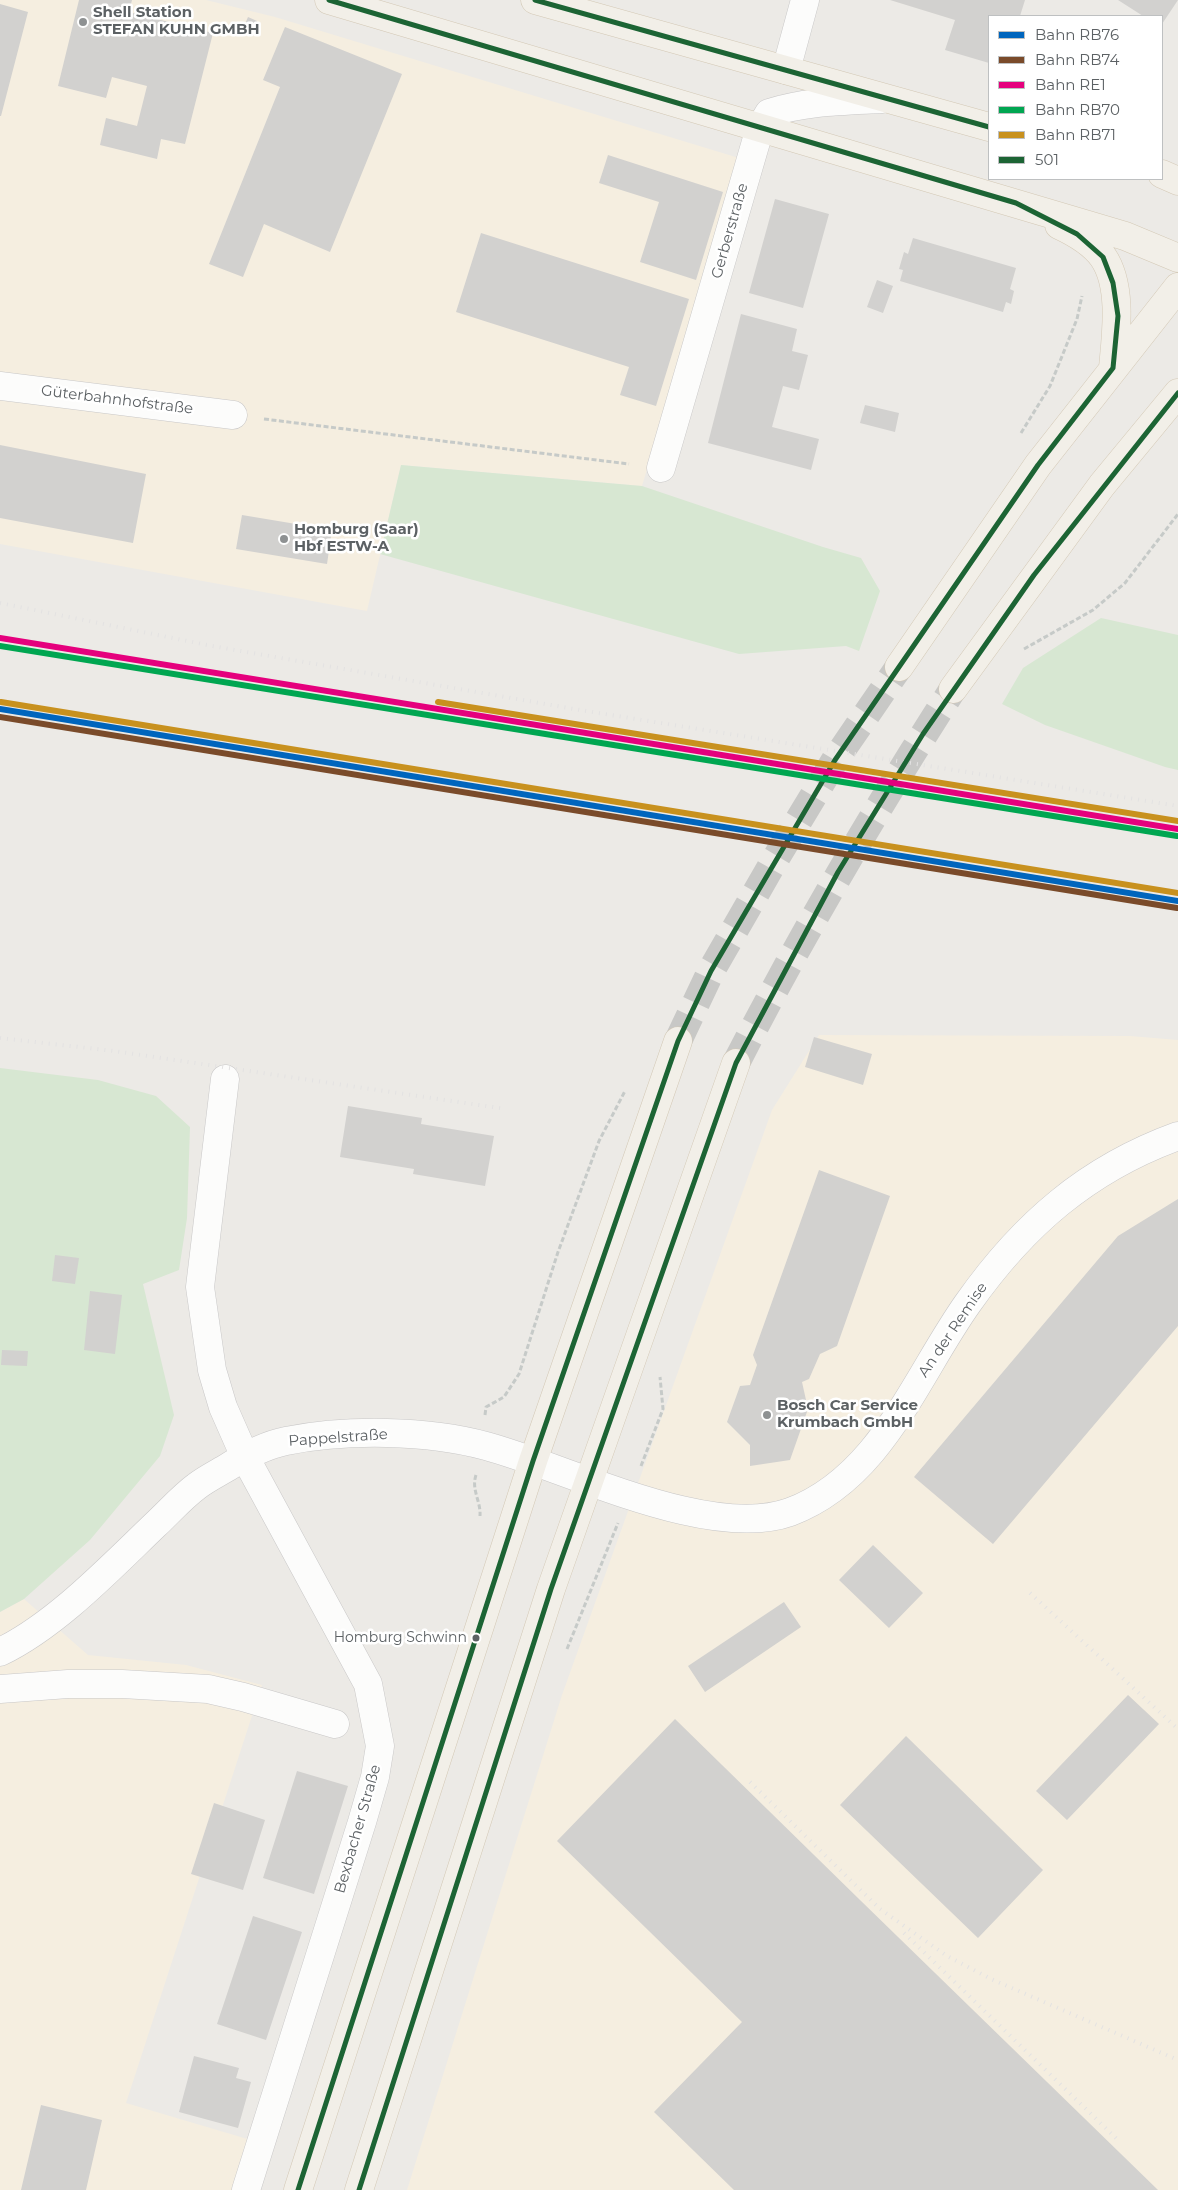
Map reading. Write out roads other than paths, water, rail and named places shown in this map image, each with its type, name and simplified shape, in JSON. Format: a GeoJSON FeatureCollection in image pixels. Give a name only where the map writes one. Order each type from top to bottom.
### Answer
{"type":"FeatureCollection","features":[{"type":"Feature","properties":{"kind":"main road"},"geometry":{"type":"LineString","coordinates":[[329,0],[1016,203],[1124,236],[1178,258]]}},
{"type":"Feature","properties":{"kind":"main road"},"geometry":{"type":"LineString","coordinates":[[534,0],[988,127]]}},
{"type":"Feature","properties":{"kind":"main road"},"geometry":{"type":"LineString","coordinates":[[1163,174],[1178,181]]}},
{"type":"Feature","properties":{"kind":"main road"},"geometry":{"type":"LineString","coordinates":[[1016,203],[1077,234],[1103,257],[1113,283],[1118,316],[1113,368]]}},
{"type":"Feature","properties":{"kind":"main road"},"geometry":{"type":"LineString","coordinates":[[899,667],[1038,466],[1178,287]]}},
{"type":"Feature","properties":{"kind":"main road"},"geometry":{"type":"LineString","coordinates":[[953,689],[1102,485],[1178,393]]}},
{"type":"Feature","properties":{"kind":"main road"},"geometry":{"type":"LineString","coordinates":[[298,2190],[533,1461],[678,1041]]}},
{"type":"Feature","properties":{"kind":"main road"},"geometry":{"type":"LineString","coordinates":[[358,2190],[552,1589],[736,1063]]}},
{"type":"Feature","properties":{"kind":"street"},"geometry":{"type":"LineString","coordinates":[[786,70],[804,0]]}},
{"type":"Feature","properties":{"kind":"street","name":"Gerberstraße"},"geometry":{"type":"LineString","coordinates":[[662,468],[760,128],[769,113],[792,105],[889,99]]}},
{"type":"Feature","properties":{"kind":"street","name":"Güterbahnhofstraße"},"geometry":{"type":"LineString","coordinates":[[0,386],[233,415]]}},
{"type":"Feature","properties":{"kind":"street","name":"Bexbacher Straße"},"geometry":{"type":"LineString","coordinates":[[225,1079],[200,1287],[212,1370],[223,1407],[245,1457],[368,1684],[380,1746],[362,1822],[246,2190]]}},
{"type":"Feature","properties":{"kind":"street","name":"An der Remise"},"geometry":{"type":"LineString","coordinates":[[563,1471],[629,1495],[707,1515],[752,1520],[789,1512],[816,1499],[850,1475],[886,1434],[968,1303],[1014,1246],[1063,1198],[1111,1166],[1155,1144],[1178,1136]]}},
{"type":"Feature","properties":{"kind":"street","name":"Pappelstraße"},"geometry":{"type":"LineString","coordinates":[[0,1652],[61,1612],[196,1486],[245,1457],[283,1441],[325,1436],[424,1435],[484,1445],[563,1471]]}},
{"type":"Feature","properties":{"kind":"street"},"geometry":{"type":"LineString","coordinates":[[0,1689],[68,1684],[122,1684],[208,1689],[243,1696],[335,1724]]}},
{"type":"Feature","properties":{"kind":"tunnel"},"geometry":{"type":"LineString","coordinates":[[678,1041],[711,971],[773,863],[835,760],[899,667]]}},
{"type":"Feature","properties":{"kind":"tunnel"},"geometry":{"type":"LineString","coordinates":[[736,1063],[840,873],[895,780],[953,689]]}},
{"type":"Feature","properties":{"kind":"railway"},"geometry":{"type":"LineString","coordinates":[[0,603],[212,646],[580,710],[1178,806]]}},
{"type":"Feature","properties":{"kind":"railway"},"geometry":{"type":"LineString","coordinates":[[0,1038],[114,1051],[506,1109]]}},
{"type":"Feature","properties":{"kind":"railway"},"geometry":{"type":"LineString","coordinates":[[1030,1593],[1178,1729]]}},
{"type":"Feature","properties":{"kind":"railway"},"geometry":{"type":"LineString","coordinates":[[750,1782],[880,1909],[947,1956],[991,1979],[1178,2060]]}},
{"type":"Feature","properties":{"kind":"railway"},"geometry":{"type":"LineString","coordinates":[[904,1933],[1120,2142]]}},
{"type":"Feature","properties":{"kind":"rail line","name":"RE1"},"geometry":{"type":"LineString","coordinates":[[0,638],[1178,829]]}},
{"type":"Feature","properties":{"kind":"rail line","name":"RB70"},"geometry":{"type":"LineString","coordinates":[[0,646],[1177,836]]}},
{"type":"Feature","properties":{"kind":"rail line","name":"RB71"},"geometry":{"type":"LineString","coordinates":[[1,702],[1178,893]]}},
{"type":"Feature","properties":{"kind":"rail line","name":"RB71"},"geometry":{"type":"LineString","coordinates":[[438,702],[1178,821]]}},
{"type":"Feature","properties":{"kind":"rail line","name":"RB76"},"geometry":{"type":"LineString","coordinates":[[0,709],[1178,901]]}},
{"type":"Feature","properties":{"kind":"rail line","name":"RB74"},"geometry":{"type":"LineString","coordinates":[[0,717],[1177,908]]}},
{"type":"Feature","properties":{"kind":"place","name":"Shell Station STEFAN KUHN GMBH"},"geometry":{"type":"Point","coordinates":[83,22]}},
{"type":"Feature","properties":{"kind":"place","name":"Homburg (Saar) Hbf ESTW-A"},"geometry":{"type":"Point","coordinates":[284,539]}},
{"type":"Feature","properties":{"kind":"place","name":"Bosch Car Service Krumbach GmbH"},"geometry":{"type":"Point","coordinates":[767,1415]}},
{"type":"Feature","properties":{"kind":"place","name":"Homburg Schwinn"},"geometry":{"type":"Point","coordinates":[476,1638]}}]}
